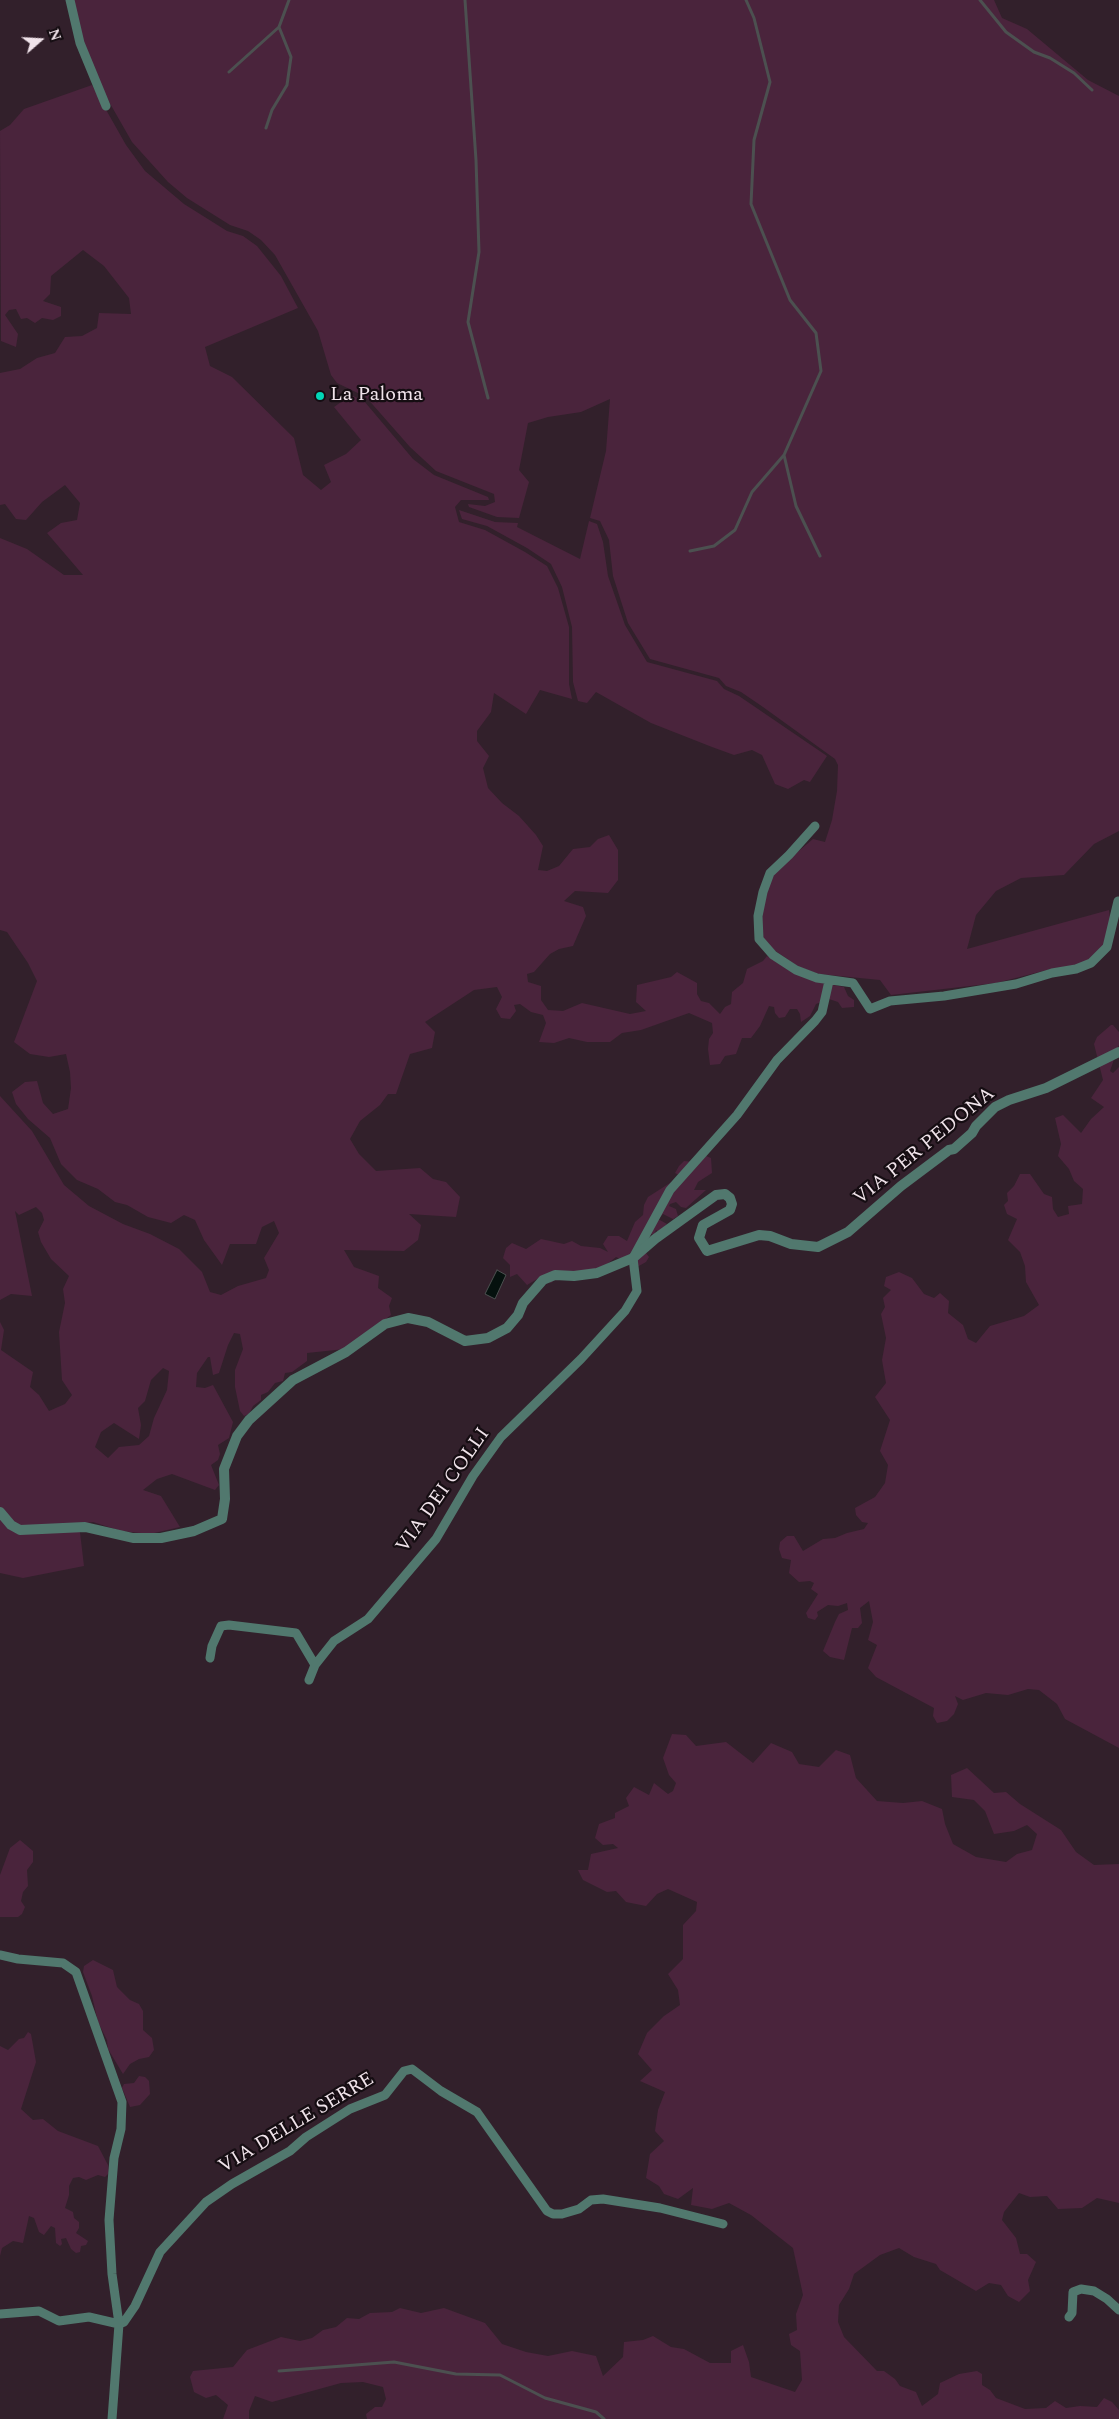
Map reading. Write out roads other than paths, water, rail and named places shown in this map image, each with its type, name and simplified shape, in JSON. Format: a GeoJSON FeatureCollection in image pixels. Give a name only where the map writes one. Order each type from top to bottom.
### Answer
{"type":"FeatureCollection","features":[{"type":"Feature","properties":{"kind":"street"},"geometry":{"type":"LineString","coordinates":[[70,0],[80,43],[106,106]]}},
{"type":"Feature","properties":{"kind":"street"},"geometry":{"type":"LineString","coordinates":[[815,826],[789,856],[770,873],[763,892],[757,929],[762,945],[773,955],[796,970],[829,981],[853,983],[870,1009],[890,1000],[944,996],[1016,984],[1052,972],[1076,969],[1091,963],[1107,947],[1118,901]]}},
{"type":"Feature","properties":{"kind":"street"},"geometry":{"type":"LineString","coordinates":[[0,1512],[12,1525],[20,1530],[85,1527],[132,1538],[182,1535],[222,1518],[225,1500],[224,1469],[237,1436],[272,1396],[293,1380],[346,1352],[385,1324],[408,1318],[428,1322],[465,1341],[488,1338],[507,1328],[543,1280],[555,1275],[574,1276],[597,1273],[633,1258],[670,1190],[737,1114],[777,1060],[822,1012],[829,981]]}},
{"type":"Feature","properties":{"kind":"street","name":"VIA PER PEDONA"},"geometry":{"type":"LineString","coordinates":[[633,1258],[704,1203],[716,1195],[725,1194],[730,1198],[730,1210],[703,1225],[699,1238],[707,1251],[759,1236],[770,1236],[791,1244],[818,1247],[848,1232],[901,1186],[948,1150],[954,1149],[972,1133],[976,1126],[995,1107],[1009,1100],[1046,1088],[1119,1052]]}},
{"type":"Feature","properties":{"kind":"street","name":"VIA DEI COLLI"},"geometry":{"type":"LineString","coordinates":[[308,1680],[315,1665],[334,1642],[368,1619],[436,1538],[473,1476],[501,1437],[581,1359],[625,1311],[637,1291],[633,1258]]}},
{"type":"Feature","properties":{"kind":"street"},"geometry":{"type":"LineString","coordinates":[[210,1658],[220,1626],[229,1625],[296,1633],[315,1665]]}},
{"type":"Feature","properties":{"kind":"street"},"geometry":{"type":"LineString","coordinates":[[0,1955],[18,1959],[63,1963],[76,1972],[122,2102],[121,2129],[114,2158],[109,2220],[112,2274],[119,2324],[112,2419]]}},
{"type":"Feature","properties":{"kind":"street","name":"VIA DELLE SERRE"},"geometry":{"type":"LineString","coordinates":[[119,2324],[124,2322],[135,2306],[160,2252],[206,2202],[232,2184],[290,2151],[306,2137],[350,2109],[385,2094],[404,2071],[412,2069],[441,2091],[477,2112],[544,2208],[553,2214],[579,2209],[591,2200],[604,2199],[660,2208],[723,2224]]}},
{"type":"Feature","properties":{"kind":"street"},"geometry":{"type":"LineString","coordinates":[[1069,2317],[1072,2312],[1072,2292],[1081,2289],[1100,2295],[1119,2310]]}},
{"type":"Feature","properties":{"kind":"street"},"geometry":{"type":"LineString","coordinates":[[0,2314],[40,2311],[59,2321],[89,2317],[119,2324]]}},
{"type":"Feature","properties":{"kind":"waterway"},"geometry":{"type":"LineString","coordinates":[[229,72],[279,27],[289,0]]}},
{"type":"Feature","properties":{"kind":"waterway"},"geometry":{"type":"LineString","coordinates":[[465,0],[476,160],[479,252],[468,322],[488,398]]}},
{"type":"Feature","properties":{"kind":"waterway"},"geometry":{"type":"LineString","coordinates":[[746,0],[754,18],[770,82],[754,140],[751,204],[790,300],[816,333],[821,371],[784,455],[796,506],[820,556]]}},
{"type":"Feature","properties":{"kind":"waterway"},"geometry":{"type":"LineString","coordinates":[[980,0],[1006,32],[1034,52],[1050,58],[1074,73],[1092,90]]}},
{"type":"Feature","properties":{"kind":"waterway"},"geometry":{"type":"LineString","coordinates":[[266,128],[272,110],[287,85],[291,57],[279,27]]}},
{"type":"Feature","properties":{"kind":"waterway"},"geometry":{"type":"LineString","coordinates":[[690,551],[714,546],[735,530],[752,492],[784,455]]}},
{"type":"Feature","properties":{"kind":"waterway"},"geometry":{"type":"LineString","coordinates":[[279,2371],[394,2362],[456,2374],[500,2375],[545,2398],[596,2412],[604,2419]]}},
{"type":"Feature","properties":{"kind":"place","name":"La Paloma"},"geometry":{"type":"Point","coordinates":[320,396]}}]}
